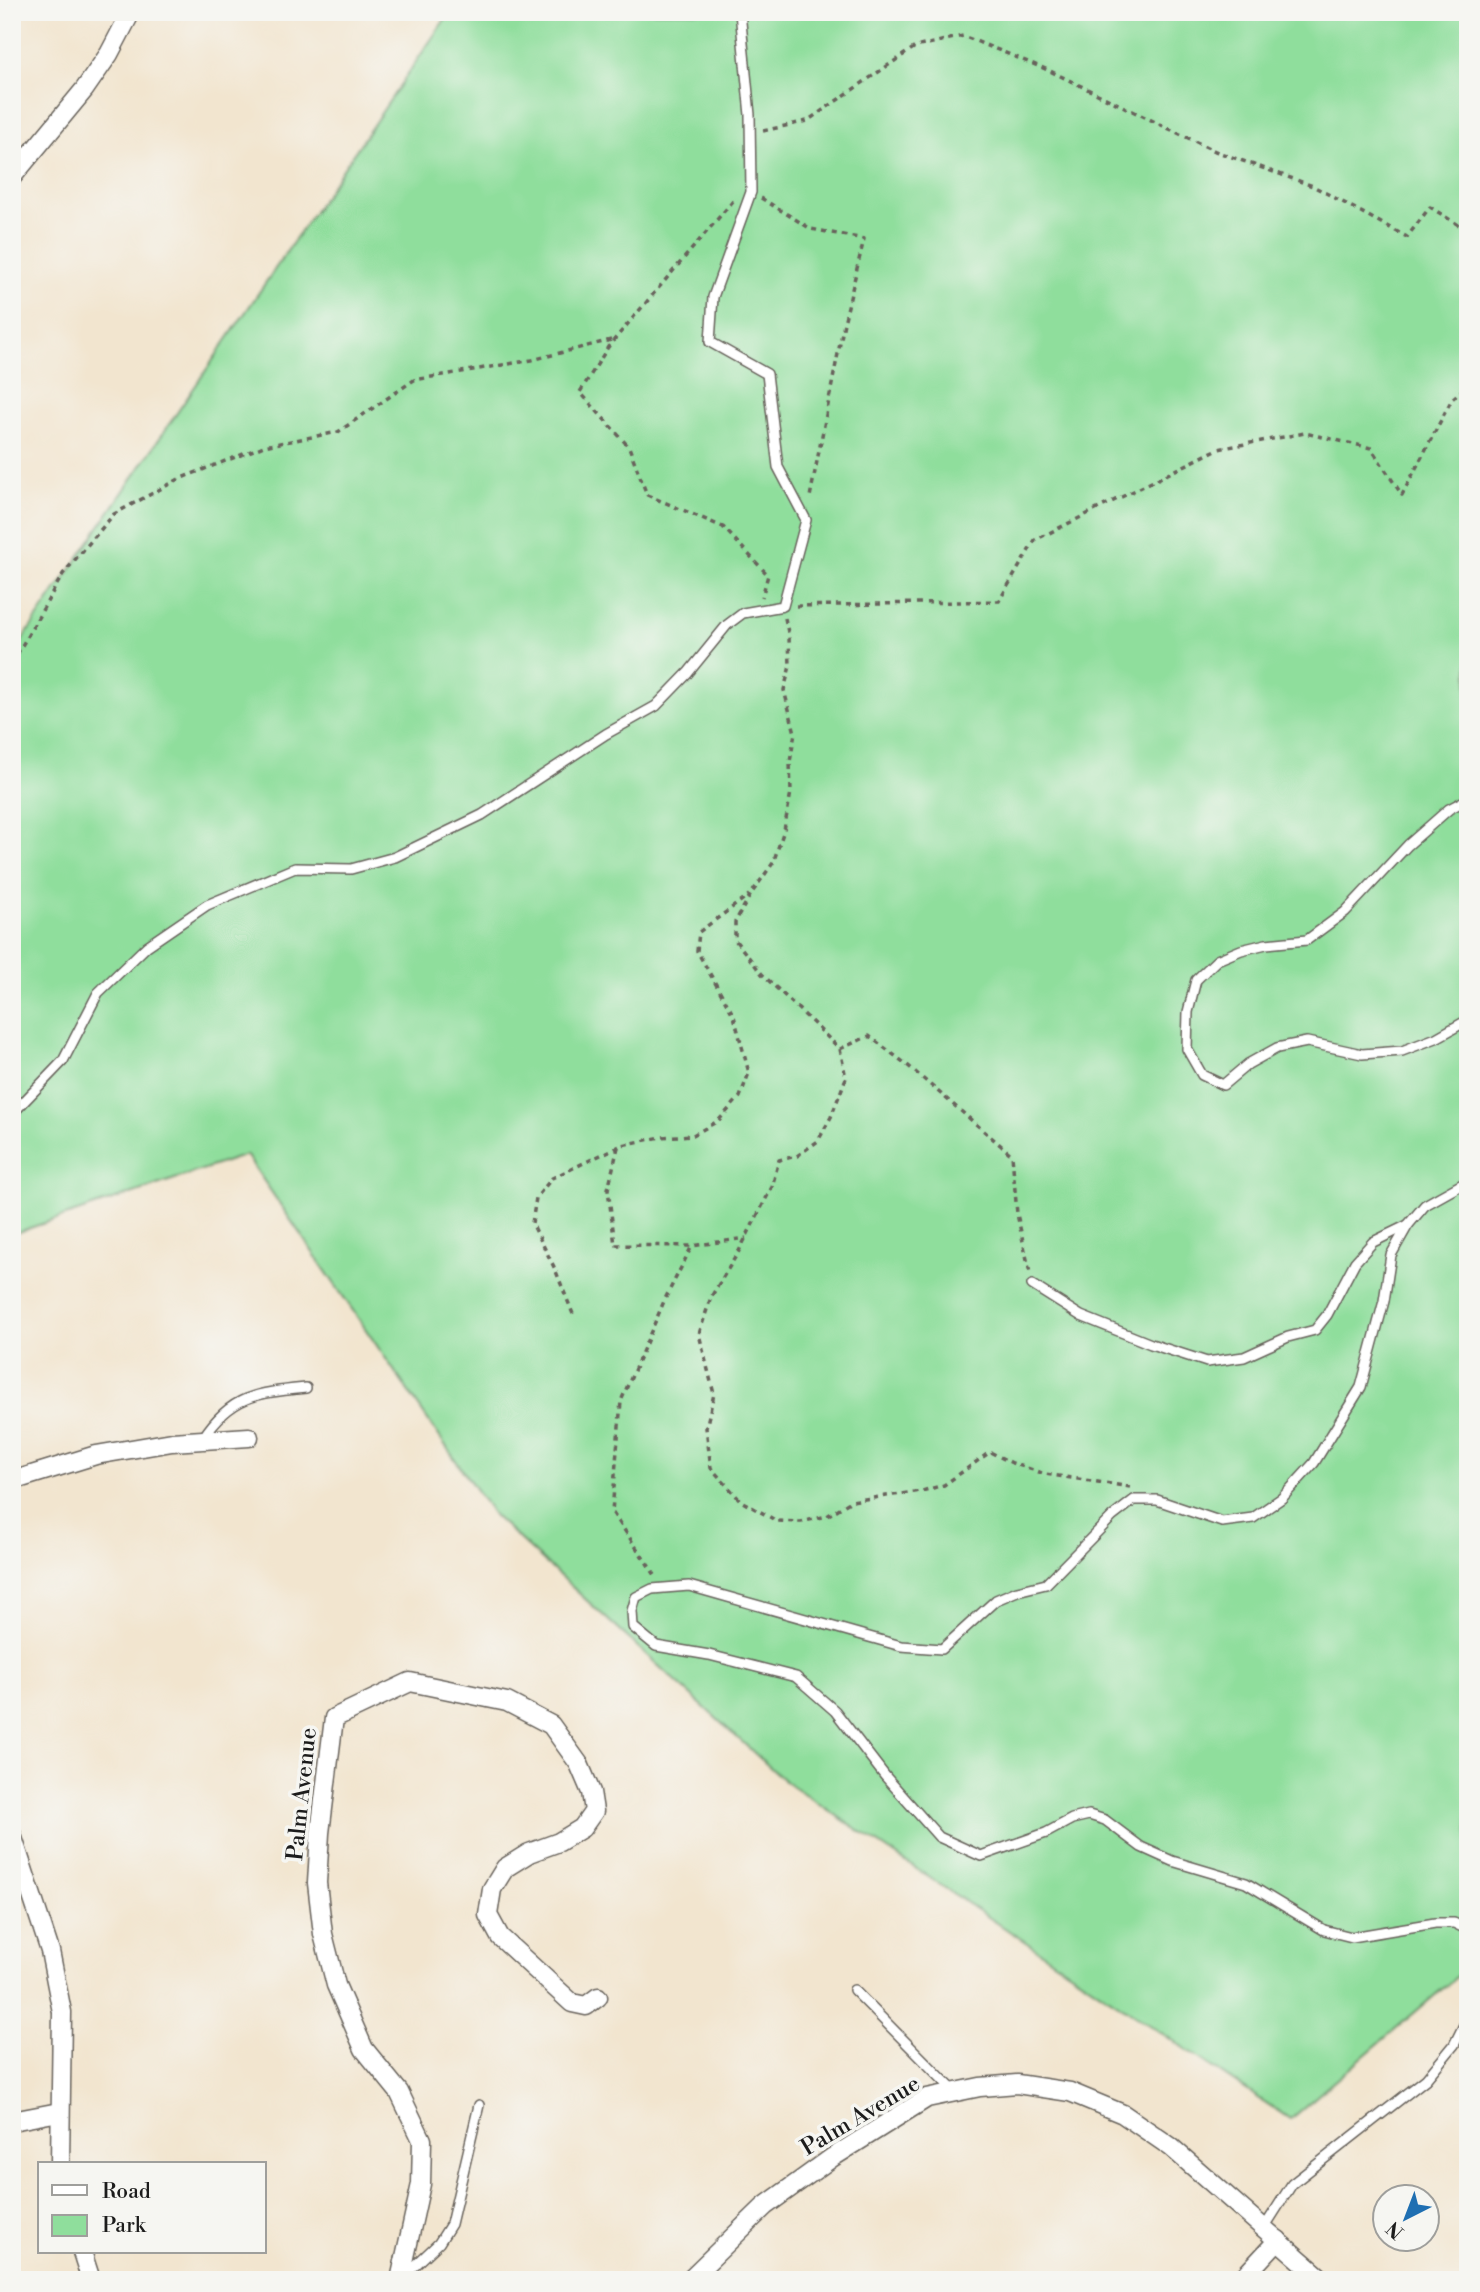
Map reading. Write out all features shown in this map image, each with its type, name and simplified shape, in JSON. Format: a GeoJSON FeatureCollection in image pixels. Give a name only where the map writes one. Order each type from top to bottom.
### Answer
{"type":"FeatureCollection","features":[{"type":"Feature","properties":{"kind":"street"},"geometry":{"type":"LineString","coordinates":[[12,177],[84,90],[109,54],[131,12]]}},
{"type":"Feature","properties":{"kind":"street"},"geometry":{"type":"LineString","coordinates":[[12,1481],[96,1455],[172,1441],[249,1437]]}},
{"type":"Feature","properties":{"kind":"street","name":"Palm Avenue"},"geometry":{"type":"LineString","coordinates":[[400,2280],[421,2184],[422,2140],[399,2092],[364,2049],[336,1985],[323,1934],[317,1883],[320,1833],[334,1718],[410,1682],[506,1702],[551,1725],[579,1764],[591,1792],[594,1811],[582,1828],[559,1842],[529,1853],[505,1868],[492,1889],[488,1915],[500,1937],[572,2003],[586,2006],[598,1997]]}},
{"type":"Feature","properties":{"kind":"street"},"geometry":{"type":"LineString","coordinates":[[12,1835],[50,1951],[62,2012],[60,2162]]}},
{"type":"Feature","properties":{"kind":"street","name":"Palm Avenue"},"geometry":{"type":"LineString","coordinates":[[689,2280],[765,2207],[833,2157],[927,2098],[980,2087],[1017,2084],[1070,2092],[1123,2114],[1171,2147],[1323,2280]]}},
{"type":"Feature","properties":{"kind":"street"},"geometry":{"type":"LineString","coordinates":[[12,2121],[59,2112]]}},
{"type":"Feature","properties":{"kind":"street"},"geometry":{"type":"LineString","coordinates":[[1241,2280],[1271,2234]]}},
{"type":"Feature","properties":{"kind":"street"},"geometry":{"type":"LineString","coordinates":[[83,2254],[91,2280]]}},
{"type":"Feature","properties":{"kind":"lane"},"geometry":{"type":"LineString","coordinates":[[12,1115],[63,1062],[98,993],[147,946],[207,905],[295,868],[351,869],[395,857],[482,815],[606,734],[656,706],[688,673],[727,625],[743,612],[783,607],[806,520],[778,467],[767,374],[710,342],[713,297],[751,192],[750,134],[740,12]]}},
{"type":"Feature","properties":{"kind":"lane"},"geometry":{"type":"LineString","coordinates":[[1468,799],[1449,809],[1408,845],[1345,912],[1307,940],[1266,944],[1217,960],[1196,980],[1188,1012],[1187,1049],[1202,1075],[1223,1085],[1248,1064],[1277,1048],[1307,1042],[1362,1054],[1402,1051],[1436,1038],[1468,1020]]}},
{"type":"Feature","properties":{"kind":"lane"},"geometry":{"type":"LineString","coordinates":[[1468,1181],[1425,1205],[1408,1225],[1391,1255],[1384,1301],[1361,1387],[1314,1463],[1282,1498],[1253,1518],[1222,1522],[1157,1500],[1135,1500],[1112,1517],[1046,1584],[1017,1591],[996,1600],[942,1649],[901,1646],[689,1586],[652,1589],[636,1597],[632,1611],[633,1627],[656,1646],[709,1655],[796,1677],[835,1711],[939,1837],[981,1856],[1046,1833],[1072,1819],[1089,1815],[1105,1821],[1141,1847],[1172,1861],[1246,1883],[1324,1930],[1352,1937],[1435,1923],[1454,1923],[1468,1930]]}},
{"type":"Feature","properties":{"kind":"lane"},"geometry":{"type":"LineString","coordinates":[[1032,1285],[1081,1316],[1151,1344],[1207,1362],[1244,1357],[1288,1337],[1315,1329],[1327,1315],[1355,1262],[1373,1242],[1408,1225]]}},
{"type":"Feature","properties":{"kind":"lane"},"geometry":{"type":"LineString","coordinates":[[202,1440],[222,1413],[242,1399],[306,1388]]}},
{"type":"Feature","properties":{"kind":"lane"},"geometry":{"type":"LineString","coordinates":[[854,1990],[955,2092]]}},
{"type":"Feature","properties":{"kind":"lane"},"geometry":{"type":"LineString","coordinates":[[1271,2234],[1292,2184],[1426,2079],[1454,2045],[1468,2017]]}},
{"type":"Feature","properties":{"kind":"lane"},"geometry":{"type":"LineString","coordinates":[[400,2280],[439,2243],[451,2224],[479,2105]]}},
{"type":"Feature","properties":{"kind":"path"},"geometry":{"type":"LineString","coordinates":[[750,134],[807,121],[915,47],[963,36],[1048,70],[1215,151],[1312,186],[1408,237],[1430,207],[1468,231]]}},
{"type":"Feature","properties":{"kind":"path"},"geometry":{"type":"LineString","coordinates":[[751,180],[615,339],[580,392],[629,447],[648,495],[723,527],[768,575],[759,610]]}},
{"type":"Feature","properties":{"kind":"path"},"geometry":{"type":"LineString","coordinates":[[751,192],[811,229],[864,239],[844,323],[806,520]]}},
{"type":"Feature","properties":{"kind":"path"},"geometry":{"type":"LineString","coordinates":[[12,663],[63,574],[114,514],[168,485],[264,446],[338,432],[414,380],[532,360],[615,339]]}},
{"type":"Feature","properties":{"kind":"path"},"geometry":{"type":"LineString","coordinates":[[1157,1500],[1129,1486],[1045,1474],[990,1452],[944,1485],[922,1491],[851,1501],[827,1516],[801,1522],[776,1521],[741,1502],[711,1468],[706,1428],[714,1394],[699,1334],[711,1297],[772,1187],[779,1160],[797,1156],[818,1142],[846,1078],[840,1049],[762,974],[735,940],[735,922],[773,863],[784,830],[790,792],[790,762],[795,733],[784,690],[790,666],[789,637],[783,607],[999,601],[1035,540],[1218,449],[1305,433],[1371,448],[1402,495],[1452,399],[1468,385]]}},
{"type":"Feature","properties":{"kind":"path"},"geometry":{"type":"LineString","coordinates":[[573,1314],[532,1223],[536,1198],[552,1178],[618,1147],[661,1137],[693,1136],[718,1121],[740,1097],[749,1073],[742,1042],[734,1016],[697,951],[699,932],[751,894]]}},
{"type":"Feature","properties":{"kind":"path"},"geometry":{"type":"LineString","coordinates":[[840,1049],[869,1036],[906,1064],[1012,1155],[1017,1214],[1032,1285]]}},
{"type":"Feature","properties":{"kind":"path"},"geometry":{"type":"LineString","coordinates":[[618,1147],[608,1189],[615,1245],[692,1246],[746,1238]]}},
{"type":"Feature","properties":{"kind":"path"},"geometry":{"type":"LineString","coordinates":[[664,1588],[612,1512],[621,1401],[665,1299],[692,1246]]}},
{"type":"Feature","properties":{"kind":"green space"},"geometry":{"type":"Polygon","coordinates":[[[450,12],[1468,12],[1468,1967],[1290,2119],[785,1781],[494,1516],[246,1155],[12,1234],[12,655],[450,12]]]}}]}
